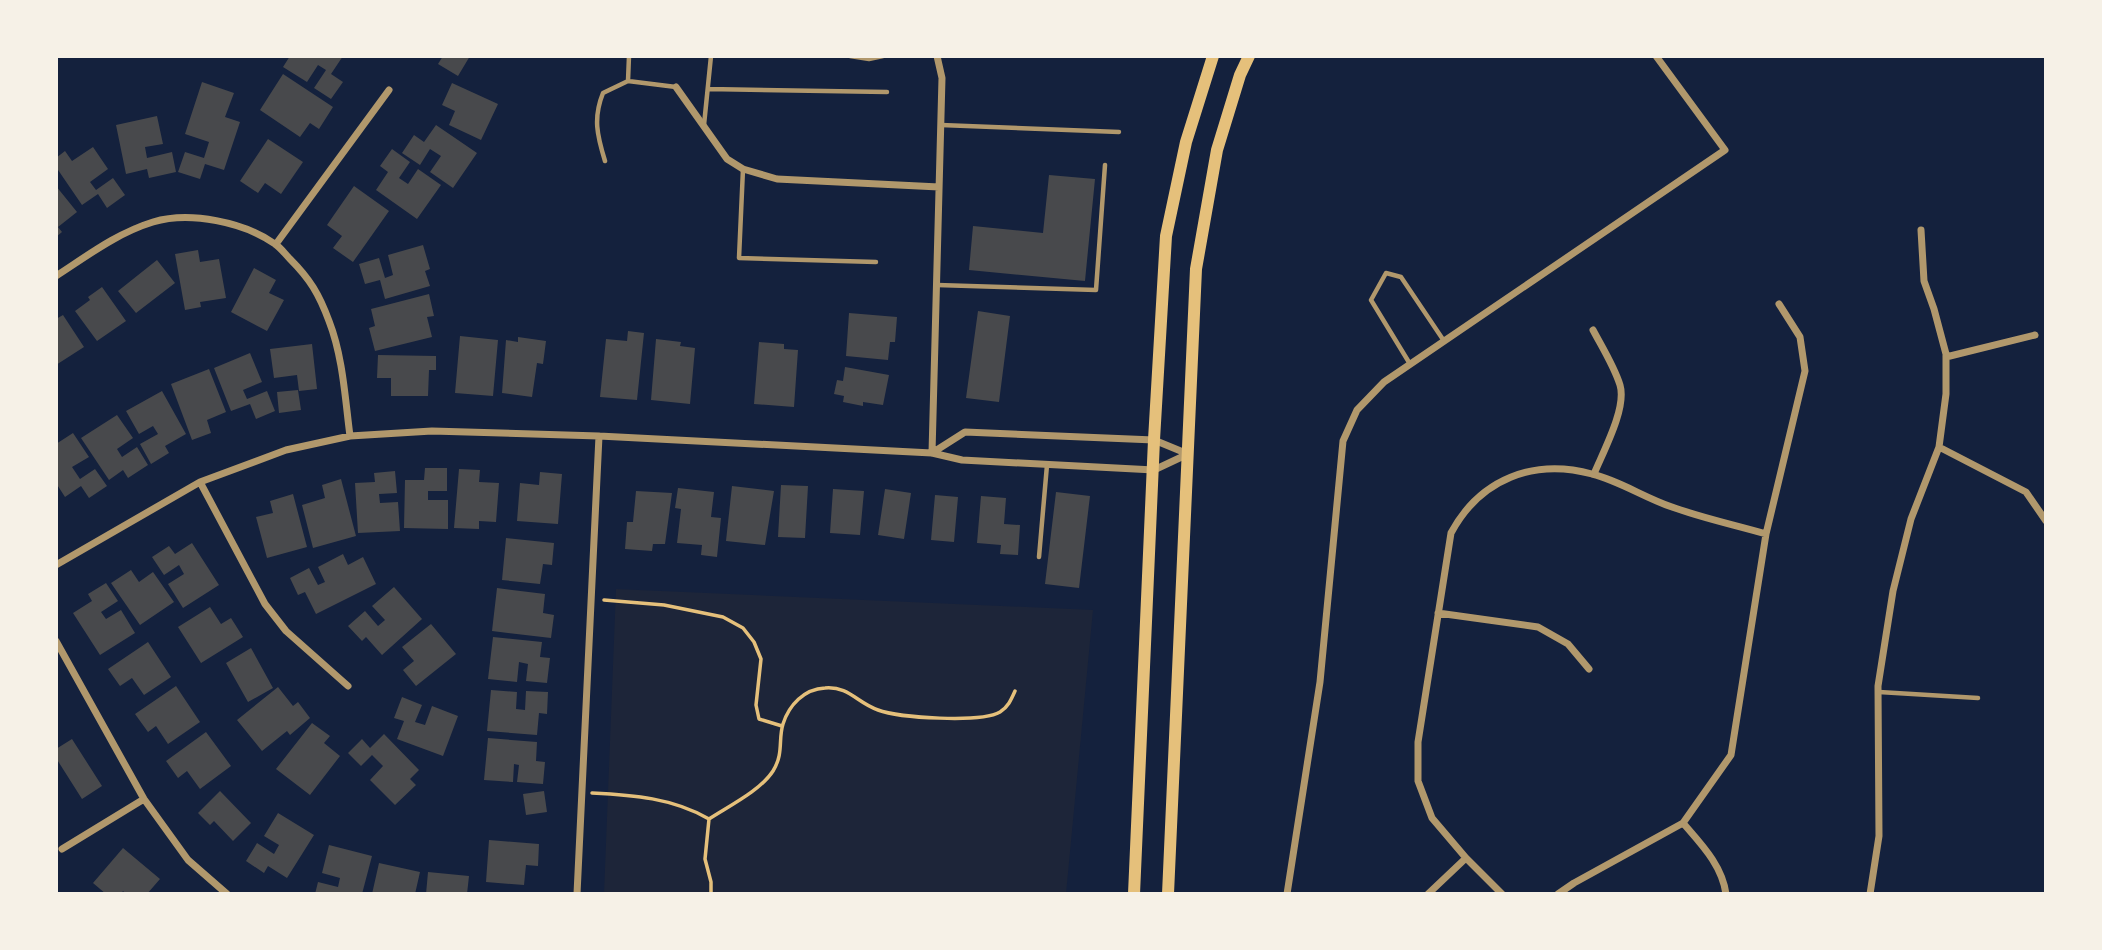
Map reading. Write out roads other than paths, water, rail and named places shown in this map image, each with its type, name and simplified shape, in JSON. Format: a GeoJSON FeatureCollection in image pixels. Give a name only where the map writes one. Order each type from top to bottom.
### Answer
{"type":"FeatureCollection","features":[{"type":"Feature","properties":{"kind":"main road"},"geometry":{"type":"LineString","coordinates":[[1134,894],[1166,236],[1186,142],[1213,56]]}},
{"type":"Feature","properties":{"kind":"main road"},"geometry":{"type":"LineString","coordinates":[[1168,894],[1196,269],[1217,150],[1240,75],[1249,56]]}},
{"type":"Feature","properties":{"kind":"street"},"geometry":{"type":"LineString","coordinates":[[932,453],[943,78],[937,56]]}},
{"type":"Feature","properties":{"kind":"street"},"geometry":{"type":"LineString","coordinates":[[1287,894],[1320,682],[1343,441],[1357,410],[1384,382],[1726,150],[1656,56]]}},
{"type":"Feature","properties":{"kind":"street"},"geometry":{"type":"LineString","coordinates":[[676,87],[727,159],[743,169],[777,179],[939,187]]}},
{"type":"Feature","properties":{"kind":"street"},"geometry":{"type":"LineString","coordinates":[[276,244],[389,90]]}},
{"type":"Feature","properties":{"kind":"street"},"geometry":{"type":"LineString","coordinates":[[56,276],[118,236],[155,221],[195,217],[219,221],[247,229],[276,244],[310,280],[329,320],[337,343],[351,436]]}},
{"type":"Feature","properties":{"kind":"street"},"geometry":{"type":"LineString","coordinates":[[1870,894],[1879,836],[1878,692],[1893,591],[1912,519],[1939,447],[1946,394],[1946,357],[1924,281],[1920,230]]}},
{"type":"Feature","properties":{"kind":"street"},"geometry":{"type":"LineString","coordinates":[[1558,894],[1684,822],[1731,755],[1766,534],[1805,371],[1800,337],[1779,304]]}},
{"type":"Feature","properties":{"kind":"street"},"geometry":{"type":"LineString","coordinates":[[1593,330],[1621,386],[1615,425],[1594,474]]}},
{"type":"Feature","properties":{"kind":"street"},"geometry":{"type":"LineString","coordinates":[[1946,357],[2035,335]]}},
{"type":"Feature","properties":{"kind":"street"},"geometry":{"type":"LineString","coordinates":[[56,565],[200,482],[286,450],[351,436],[432,431],[599,436],[932,453],[962,460],[1154,470],[1188,454]]}},
{"type":"Feature","properties":{"kind":"street"},"geometry":{"type":"LineString","coordinates":[[932,453],[965,432],[1154,440],[1188,454]]}},
{"type":"Feature","properties":{"kind":"street"},"geometry":{"type":"LineString","coordinates":[[577,894],[599,436]]}},
{"type":"Feature","properties":{"kind":"street"},"geometry":{"type":"LineString","coordinates":[[1939,447],[2026,492],[2046,521]]}},
{"type":"Feature","properties":{"kind":"street"},"geometry":{"type":"LineString","coordinates":[[1502,894],[1465,858],[1432,818],[1418,780],[1418,742],[1438,613],[1451,533],[1461,515],[1478,498],[1506,478],[1541,468],[1594,474],[1672,508],[1766,534]]}},
{"type":"Feature","properties":{"kind":"street"},"geometry":{"type":"LineString","coordinates":[[200,482],[265,604],[286,631],[348,686]]}},
{"type":"Feature","properties":{"kind":"street"},"geometry":{"type":"LineString","coordinates":[[1438,613],[1538,627],[1568,644],[1588,669]]}},
{"type":"Feature","properties":{"kind":"street"},"geometry":{"type":"LineString","coordinates":[[56,641],[144,799],[188,860],[227,894]]}},
{"type":"Feature","properties":{"kind":"street"},"geometry":{"type":"LineString","coordinates":[[62,849],[144,799]]}},
{"type":"Feature","properties":{"kind":"street"},"geometry":{"type":"LineString","coordinates":[[1684,822],[1712,858],[1724,881],[1726,894]]}},
{"type":"Feature","properties":{"kind":"street"},"geometry":{"type":"LineString","coordinates":[[1429,894],[1465,858]]}},
{"type":"Feature","properties":{"kind":"lane"},"geometry":{"type":"LineString","coordinates":[[628,81],[629,56]]}},
{"type":"Feature","properties":{"kind":"lane"},"geometry":{"type":"LineString","coordinates":[[704,128],[711,56]]}},
{"type":"Feature","properties":{"kind":"lane"},"geometry":{"type":"LineString","coordinates":[[850,56],[869,59],[883,56]]}},
{"type":"Feature","properties":{"kind":"lane"},"geometry":{"type":"LineString","coordinates":[[605,160],[596,124],[597,108],[603,93],[628,81],[676,87]]}},
{"type":"Feature","properties":{"kind":"lane"},"geometry":{"type":"LineString","coordinates":[[708,89],[887,92]]}},
{"type":"Feature","properties":{"kind":"lane"},"geometry":{"type":"LineString","coordinates":[[941,125],[1119,132]]}},
{"type":"Feature","properties":{"kind":"lane"},"geometry":{"type":"LineString","coordinates":[[936,285],[1096,290],[1105,165]]}},
{"type":"Feature","properties":{"kind":"lane"},"geometry":{"type":"LineString","coordinates":[[743,169],[739,258],[876,262]]}},
{"type":"Feature","properties":{"kind":"lane"},"geometry":{"type":"LineString","coordinates":[[1410,364],[1371,300],[1386,273],[1401,278],[1444,341]]}},
{"type":"Feature","properties":{"kind":"lane"},"geometry":{"type":"LineString","coordinates":[[1039,557],[1047,464]]}},
{"type":"Feature","properties":{"kind":"lane"},"geometry":{"type":"LineString","coordinates":[[1878,692],[1978,698]]}}]}
